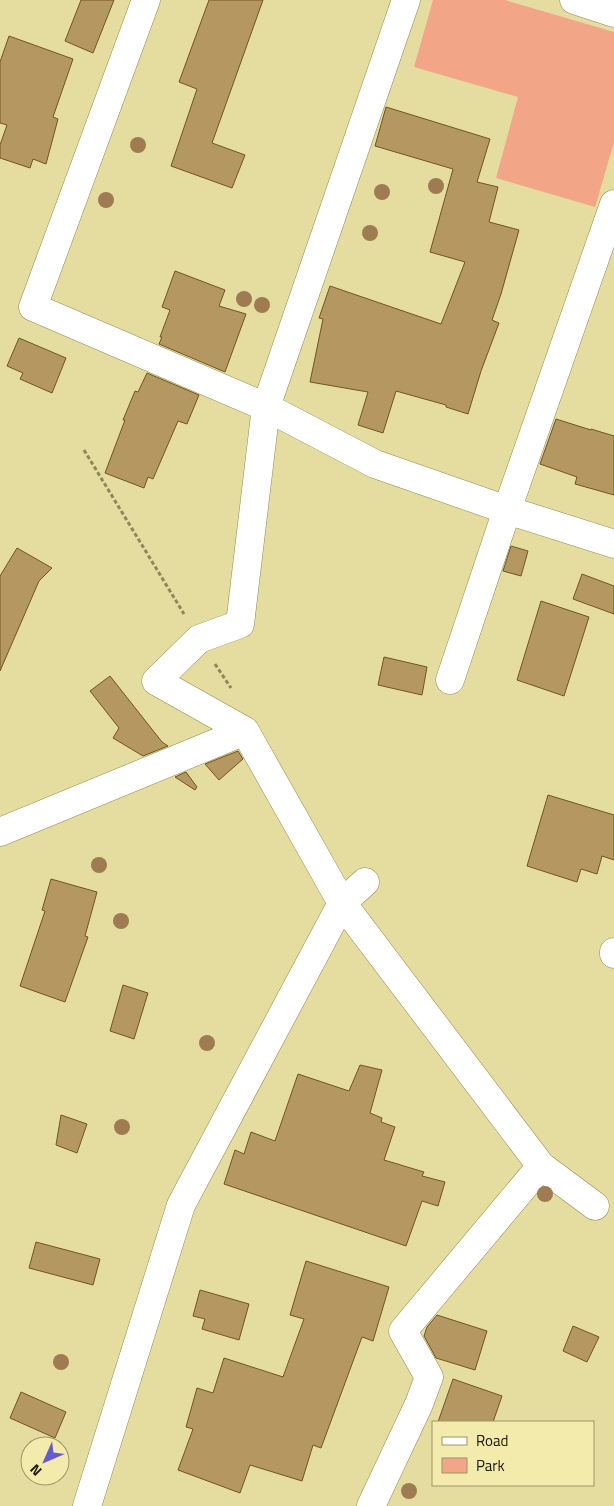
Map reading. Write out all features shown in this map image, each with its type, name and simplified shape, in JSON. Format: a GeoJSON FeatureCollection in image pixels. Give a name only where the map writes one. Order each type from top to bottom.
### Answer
{"type":"FeatureCollection","features":[{"type":"Feature","properties":{"kind":"street"},"geometry":{"type":"LineString","coordinates":[[146,0],[33,307],[266,406],[375,464],[507,510],[614,544]]}},
{"type":"Feature","properties":{"kind":"street"},"geometry":{"type":"LineString","coordinates":[[406,0],[266,406],[240,624],[199,638],[156,681],[245,731],[342,903],[541,1166],[595,1206]]}},
{"type":"Feature","properties":{"kind":"street"},"geometry":{"type":"LineString","coordinates":[[574,0],[614,13]]}},
{"type":"Feature","properties":{"kind":"street"},"geometry":{"type":"LineString","coordinates":[[450,680],[614,204]]}},
{"type":"Feature","properties":{"kind":"street"},"geometry":{"type":"LineString","coordinates":[[0,832],[245,731]]}},
{"type":"Feature","properties":{"kind":"street"},"geometry":{"type":"LineString","coordinates":[[87,1506],[181,1205],[342,903],[365,882]]}},
{"type":"Feature","properties":{"kind":"street"},"geometry":{"type":"LineString","coordinates":[[371,1506],[419,1404],[429,1377],[403,1331],[541,1166]]}},
{"type":"Feature","properties":{"kind":"path"},"geometry":{"type":"LineString","coordinates":[[84,450],[199,638]]}},
{"type":"Feature","properties":{"kind":"green space"},"geometry":{"type":"Polygon","coordinates":[[[433,0],[505,0],[614,32],[614,142],[595,207],[496,178],[518,97],[414,67],[433,0]]]}},
{"type":"Feature","properties":{"kind":"building"},"geometry":{"type":"Polygon","coordinates":[[[81,0],[114,0],[93,53],[65,41],[81,0]]]}},
{"type":"Feature","properties":{"kind":"building"},"geometry":{"type":"Polygon","coordinates":[[[209,0],[263,0],[212,143],[245,155],[232,188],[171,166],[197,89],[179,82],[209,0]]]}},
{"type":"Feature","properties":{"kind":"building"},"geometry":{"type":"Polygon","coordinates":[[[9,36],[73,59],[53,117],[58,119],[46,164],[33,159],[30,168],[0,158],[0,145],[7,125],[0,123],[0,62],[9,36]]]}},
{"type":"Feature","properties":{"kind":"building"},"geometry":{"type":"Polygon","coordinates":[[[386,107],[490,139],[477,182],[498,187],[489,222],[519,230],[492,320],[499,323],[481,371],[468,414],[446,407],[446,405],[396,391],[383,433],[358,425],[368,392],[310,382],[323,319],[319,318],[330,286],[441,324],[465,262],[430,252],[453,169],[375,146],[386,107]]]}},
{"type":"Feature","properties":{"kind":"building"},"geometry":{"type":"Polygon","coordinates":[[[175,271],[225,290],[219,306],[246,314],[225,372],[159,344],[170,310],[162,307],[175,271]]]}},
{"type":"Feature","properties":{"kind":"building"},"geometry":{"type":"Polygon","coordinates":[[[19,338],[66,358],[52,393],[20,379],[23,373],[7,366],[19,338]]]}},
{"type":"Feature","properties":{"kind":"building"},"geometry":{"type":"Polygon","coordinates":[[[147,373],[199,395],[187,424],[178,421],[153,479],[148,477],[144,488],[105,473],[135,391],[138,392],[147,373]]]}},
{"type":"Feature","properties":{"kind":"building"},"geometry":{"type":"Polygon","coordinates":[[[556,419],[614,436],[614,495],[575,484],[577,477],[540,464],[556,419]]]}},
{"type":"Feature","properties":{"kind":"building"},"geometry":{"type":"Polygon","coordinates":[[[511,546],[528,551],[521,576],[503,571],[511,546]]]}},
{"type":"Feature","properties":{"kind":"building"},"geometry":{"type":"Polygon","coordinates":[[[17,548],[52,568],[39,581],[0,671],[0,576],[17,548]]]}},
{"type":"Feature","properties":{"kind":"building"},"geometry":{"type":"Polygon","coordinates":[[[582,574],[614,586],[614,614],[573,599],[582,574]]]}},
{"type":"Feature","properties":{"kind":"building"},"geometry":{"type":"Polygon","coordinates":[[[541,601],[589,617],[564,696],[517,680],[541,601]]]}},
{"type":"Feature","properties":{"kind":"building"},"geometry":{"type":"Polygon","coordinates":[[[384,657],[427,667],[422,695],[378,685],[384,657]]]}},
{"type":"Feature","properties":{"kind":"building"},"geometry":{"type":"Polygon","coordinates":[[[110,676],[162,742],[168,746],[143,756],[113,738],[119,728],[90,691],[110,676]]]}},
{"type":"Feature","properties":{"kind":"building"},"geometry":{"type":"Polygon","coordinates":[[[238,751],[243,759],[219,780],[205,764],[238,751]]]}},
{"type":"Feature","properties":{"kind":"building"},"geometry":{"type":"Polygon","coordinates":[[[186,772],[197,787],[195,790],[175,777],[186,772]]]}},
{"type":"Feature","properties":{"kind":"building"},"geometry":{"type":"Polygon","coordinates":[[[548,795],[614,815],[614,860],[602,856],[597,874],[581,869],[577,882],[527,866],[548,795]]]}},
{"type":"Feature","properties":{"kind":"building"},"geometry":{"type":"Polygon","coordinates":[[[51,879],[97,892],[85,936],[88,937],[65,1002],[20,986],[45,911],[42,910],[51,879]]]}},
{"type":"Feature","properties":{"kind":"building"},"geometry":{"type":"Polygon","coordinates":[[[123,985],[148,993],[134,1039],[110,1031],[123,985]]]}},
{"type":"Feature","properties":{"kind":"building"},"geometry":{"type":"Polygon","coordinates":[[[360,1065],[382,1070],[370,1113],[382,1118],[381,1122],[395,1127],[384,1160],[424,1172],[422,1176],[445,1182],[438,1206],[422,1201],[406,1246],[224,1184],[235,1150],[244,1154],[251,1132],[275,1141],[298,1074],[349,1091],[360,1065]]]}},
{"type":"Feature","properties":{"kind":"building"},"geometry":{"type":"Polygon","coordinates":[[[61,1115],[87,1124],[77,1153],[56,1145],[61,1115]]]}},
{"type":"Feature","properties":{"kind":"building"},"geometry":{"type":"Polygon","coordinates":[[[36,1242],[100,1259],[93,1285],[29,1268],[36,1242]]]}},
{"type":"Feature","properties":{"kind":"building"},"geometry":{"type":"Polygon","coordinates":[[[306,1261],[389,1287],[373,1341],[362,1337],[321,1448],[313,1445],[302,1481],[250,1465],[240,1493],[178,1470],[193,1429],[186,1427],[197,1388],[213,1393],[224,1358],[283,1377],[304,1319],[290,1315],[306,1261]]]}},
{"type":"Feature","properties":{"kind":"building"},"geometry":{"type":"Polygon","coordinates":[[[200,1290],[249,1304],[239,1340],[202,1329],[205,1319],[193,1316],[200,1290]]]}},
{"type":"Feature","properties":{"kind":"building"},"geometry":{"type":"Polygon","coordinates":[[[437,1315],[487,1331],[475,1370],[436,1358],[424,1336],[427,1327],[437,1315]]]}},
{"type":"Feature","properties":{"kind":"building"},"geometry":{"type":"Polygon","coordinates":[[[573,1326],[599,1337],[587,1362],[563,1351],[573,1326]]]}},
{"type":"Feature","properties":{"kind":"building"},"geometry":{"type":"Polygon","coordinates":[[[453,1379],[502,1396],[493,1421],[438,1421],[453,1379]]]}},
{"type":"Feature","properties":{"kind":"building"},"geometry":{"type":"Polygon","coordinates":[[[21,1392],[66,1412],[56,1436],[50,1436],[10,1418],[21,1392]]]}}]}
